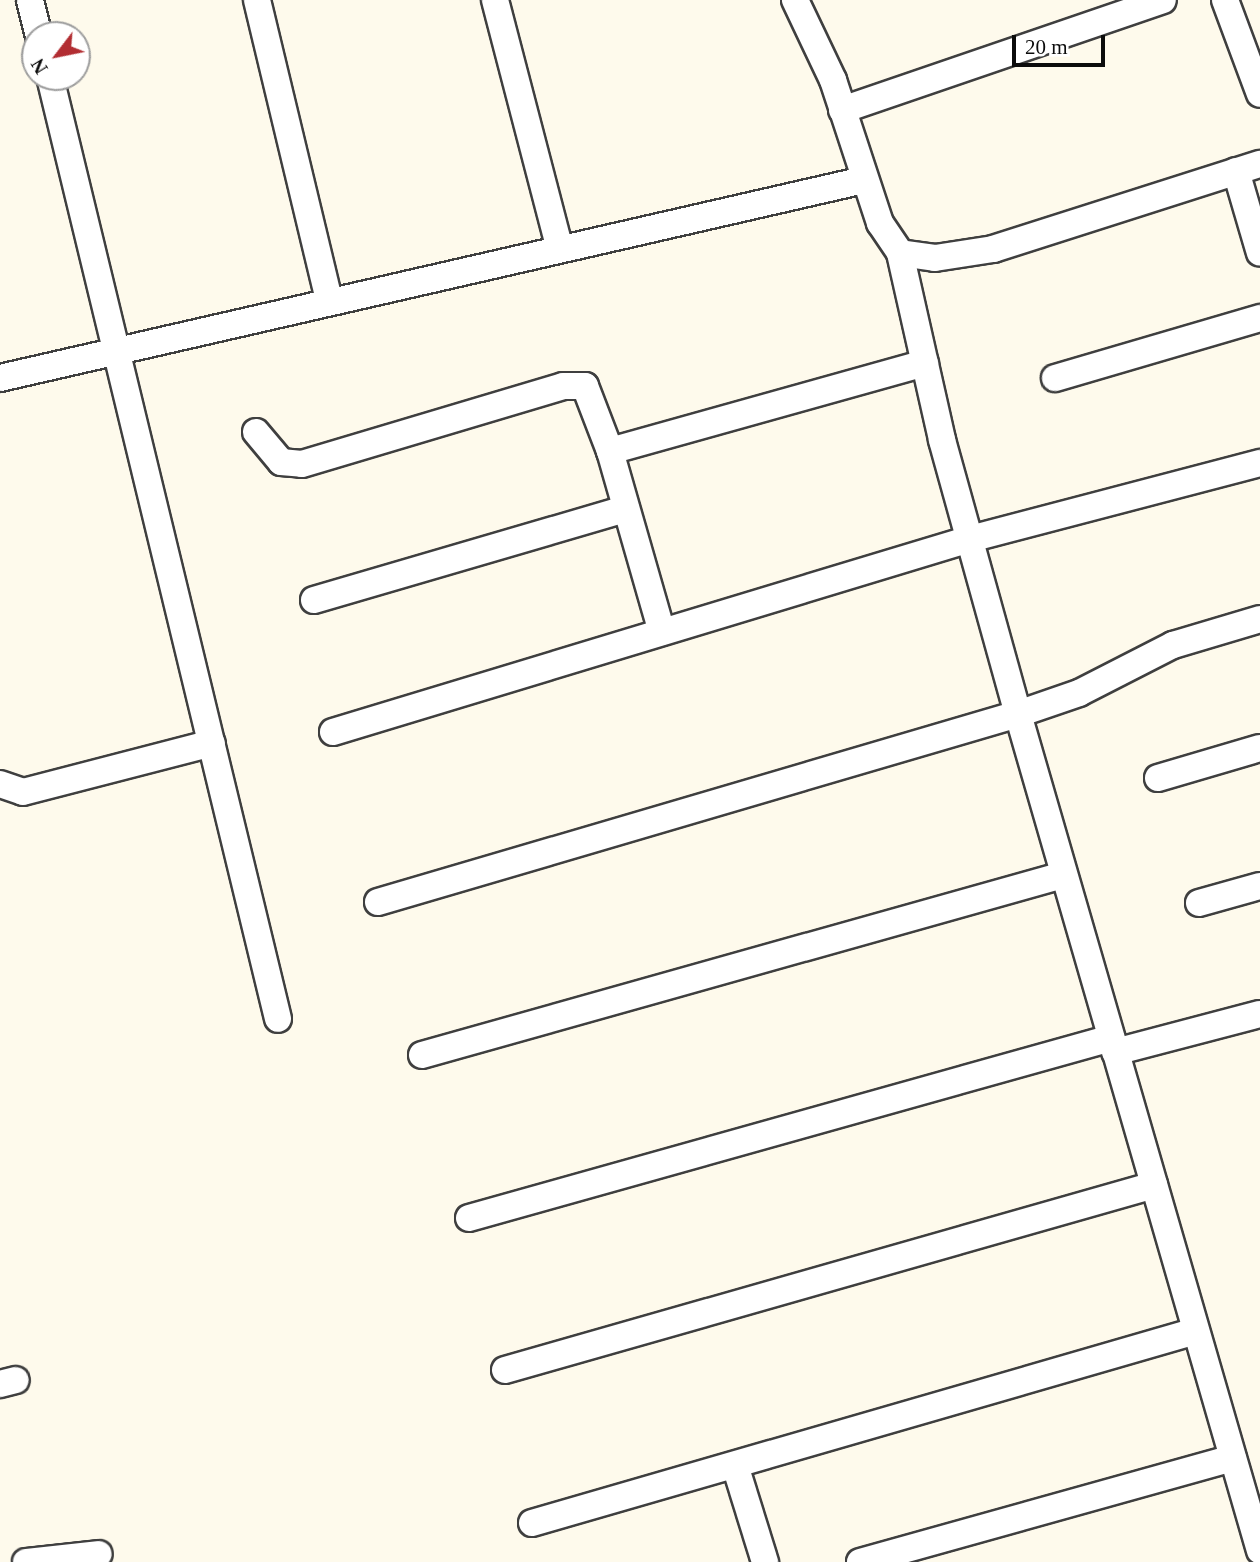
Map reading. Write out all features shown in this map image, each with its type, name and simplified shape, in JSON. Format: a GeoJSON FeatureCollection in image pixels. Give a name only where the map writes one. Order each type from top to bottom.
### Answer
{"type":"FeatureCollection","features":[{"type":"Feature","properties":{"kind":"street"},"geometry":{"type":"LineString","coordinates":[[30,0],[35,21]]}},
{"type":"Feature","properties":{"kind":"street"},"geometry":{"type":"LineString","coordinates":[[257,0],[328,301]]}},
{"type":"Feature","properties":{"kind":"street"},"geometry":{"type":"LineString","coordinates":[[495,0],[560,249]]}},
{"type":"Feature","properties":{"kind":"street"},"geometry":{"type":"LineString","coordinates":[[795,0],[842,110],[864,180],[900,253],[970,539],[1018,714],[1260,1551]]}},
{"type":"Feature","properties":{"kind":"street"},"geometry":{"type":"LineString","coordinates":[[842,110],[1163,0]]}},
{"type":"Feature","properties":{"kind":"street"},"geometry":{"type":"LineString","coordinates":[[1226,0],[1260,94]]}},
{"type":"Feature","properties":{"kind":"street"},"geometry":{"type":"LineString","coordinates":[[53,91],[278,1019]]}},
{"type":"Feature","properties":{"kind":"street"},"geometry":{"type":"LineString","coordinates":[[900,253],[935,258],[993,249],[1248,167],[1260,253]]}},
{"type":"Feature","properties":{"kind":"street"},"geometry":{"type":"LineString","coordinates":[[0,378],[864,180]]}},
{"type":"Feature","properties":{"kind":"street"},"geometry":{"type":"LineString","coordinates":[[1055,378],[1260,318]]}},
{"type":"Feature","properties":{"kind":"street"},"geometry":{"type":"LineString","coordinates":[[610,451],[925,363]]}},
{"type":"Feature","properties":{"kind":"street"},"geometry":{"type":"LineString","coordinates":[[257,432],[281,462],[302,464],[576,383],[592,396],[662,632]]}},
{"type":"Feature","properties":{"kind":"street"},"geometry":{"type":"LineString","coordinates":[[333,732],[970,539],[1260,463]]}},
{"type":"Feature","properties":{"kind":"street"},"geometry":{"type":"LineString","coordinates":[[314,600],[626,509]]}},
{"type":"Feature","properties":{"kind":"street"},"geometry":{"type":"LineString","coordinates":[[378,902],[1018,714],[1079,693],[1173,645],[1260,619]]}},
{"type":"Feature","properties":{"kind":"street"},"geometry":{"type":"LineString","coordinates":[[0,784],[23,792],[212,743]]}},
{"type":"Feature","properties":{"kind":"street"},"geometry":{"type":"LineString","coordinates":[[1158,778],[1260,748]]}},
{"type":"Feature","properties":{"kind":"street"},"geometry":{"type":"LineString","coordinates":[[422,1055],[1063,875]]}},
{"type":"Feature","properties":{"kind":"street"},"geometry":{"type":"LineString","coordinates":[[1199,903],[1260,886]]}},
{"type":"Feature","properties":{"kind":"street"},"geometry":{"type":"LineString","coordinates":[[469,1218],[1113,1045],[1260,1014]]}},
{"type":"Feature","properties":{"kind":"street"},"geometry":{"type":"LineString","coordinates":[[505,1370],[1154,1185]]}},
{"type":"Feature","properties":{"kind":"street"},"geometry":{"type":"LineString","coordinates":[[532,1523],[1196,1331]]}},
{"type":"Feature","properties":{"kind":"street"},"geometry":{"type":"LineString","coordinates":[[860,1562],[1233,1458]]}},
{"type":"Feature","properties":{"kind":"street"},"geometry":{"type":"LineString","coordinates":[[735,1465],[765,1562]]}},
{"type":"Feature","properties":{"kind":"street"},"geometry":{"type":"LineString","coordinates":[[26,1562],[99,1554]]}}]}
